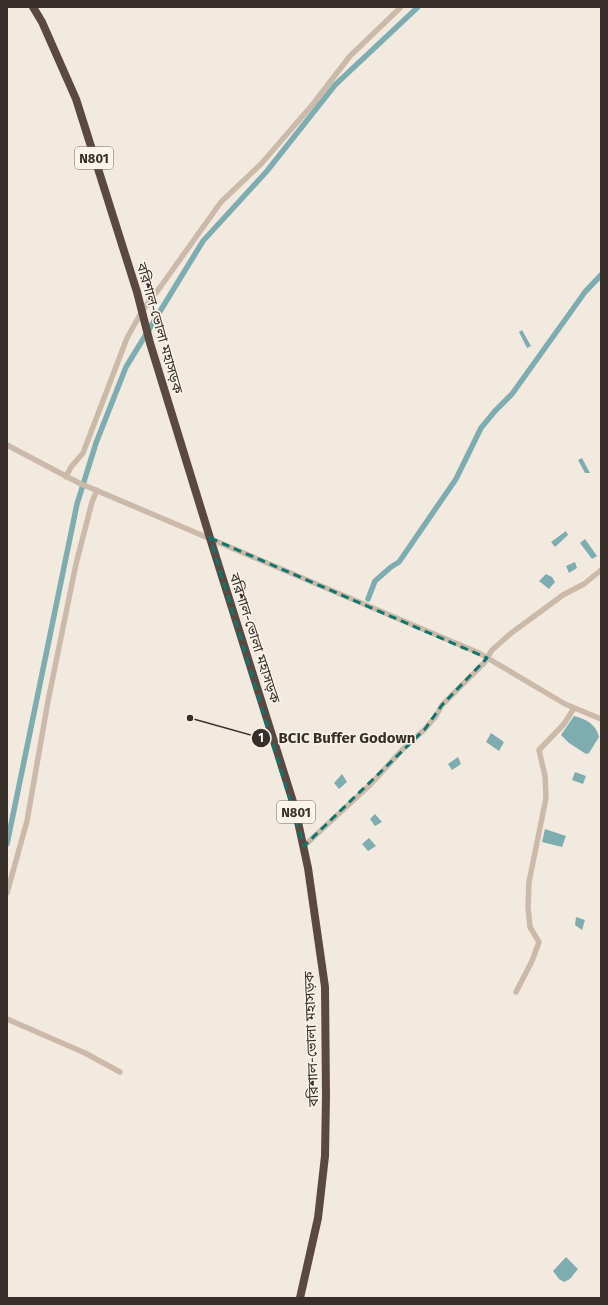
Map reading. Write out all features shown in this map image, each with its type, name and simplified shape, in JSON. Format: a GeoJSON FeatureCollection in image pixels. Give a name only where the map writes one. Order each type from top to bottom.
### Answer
{"type":"FeatureCollection","features":[{"type":"Feature","properties":{"kind":"highway","name":"বরিশাল-ভোলা মহাসড়ক"},"geometry":{"type":"LineString","coordinates":[[33,7],[42,22],[76,99],[210,538],[295,808],[304,846],[325,987],[326,1096],[325,1156],[318,1218],[300,1298]]}},
{"type":"Feature","properties":{"kind":"street"},"geometry":{"type":"LineString","coordinates":[[66,477],[83,452],[127,338],[142,313],[175,268],[198,233],[221,202],[261,164],[313,104],[350,56],[401,7]]}},
{"type":"Feature","properties":{"kind":"street"},"geometry":{"type":"LineString","coordinates":[[7,445],[79,483],[479,653],[565,704],[601,719]]}},
{"type":"Feature","properties":{"kind":"street"},"geometry":{"type":"LineString","coordinates":[[7,893],[27,821],[48,701],[94,489]]}},
{"type":"Feature","properties":{"kind":"street"},"geometry":{"type":"LineString","coordinates":[[304,846],[371,784],[403,749],[425,730],[436,716],[442,705],[484,663],[492,650],[510,634],[563,595],[584,584],[601,570]]}},
{"type":"Feature","properties":{"kind":"street"},"geometry":{"type":"LineString","coordinates":[[516,992],[532,961],[539,942],[530,927],[528,907],[529,882],[546,798],[545,776],[539,750],[564,724],[574,708]]}},
{"type":"Feature","properties":{"kind":"street"},"geometry":{"type":"LineString","coordinates":[[7,1019],[85,1053],[120,1072]]}},
{"type":"Feature","properties":{"kind":"highlighted area"},"geometry":{"type":"Polygon","coordinates":[[[210,538],[487,658],[442,705],[425,729],[304,846],[210,538]]]}},
{"type":"Feature","properties":{"kind":"water"},"geometry":{"type":"Polygon","coordinates":[[[522,330],[531,346],[527,348],[519,332],[522,330]]]}},
{"type":"Feature","properties":{"kind":"water"},"geometry":{"type":"Polygon","coordinates":[[[582,458],[590,473],[585,473],[578,460],[582,458]]]}},
{"type":"Feature","properties":{"kind":"water"},"geometry":{"type":"Polygon","coordinates":[[[566,531],[568,535],[555,547],[551,542],[566,531]]]}},
{"type":"Feature","properties":{"kind":"water"},"geometry":{"type":"Polygon","coordinates":[[[585,539],[597,556],[592,559],[580,543],[585,539]]]}},
{"type":"Feature","properties":{"kind":"water"},"geometry":{"type":"Polygon","coordinates":[[[575,562],[577,568],[569,573],[566,566],[575,562]]]}},
{"type":"Feature","properties":{"kind":"water"},"geometry":{"type":"Polygon","coordinates":[[[546,574],[552,577],[555,582],[549,589],[539,581],[546,574]]]}},
{"type":"Feature","properties":{"kind":"water"},"geometry":{"type":"Polygon","coordinates":[[[574,716],[593,725],[598,732],[599,737],[589,753],[586,754],[569,743],[561,735],[574,716]]]}},
{"type":"Feature","properties":{"kind":"water"},"geometry":{"type":"Polygon","coordinates":[[[491,733],[504,742],[499,751],[486,742],[491,733]]]}},
{"type":"Feature","properties":{"kind":"water"},"geometry":{"type":"Polygon","coordinates":[[[458,757],[461,764],[452,770],[448,764],[458,757]]]}},
{"type":"Feature","properties":{"kind":"water"},"geometry":{"type":"Polygon","coordinates":[[[575,772],[586,776],[583,784],[572,780],[575,772]]]}},
{"type":"Feature","properties":{"kind":"water"},"geometry":{"type":"Polygon","coordinates":[[[342,774],[347,782],[339,789],[334,783],[342,774]]]}},
{"type":"Feature","properties":{"kind":"water"},"geometry":{"type":"Polygon","coordinates":[[[375,814],[382,822],[375,826],[370,819],[375,814]]]}},
{"type":"Feature","properties":{"kind":"water"},"geometry":{"type":"Polygon","coordinates":[[[545,829],[566,836],[562,847],[542,842],[545,829]]]}},
{"type":"Feature","properties":{"kind":"water"},"geometry":{"type":"Polygon","coordinates":[[[369,838],[376,846],[368,851],[362,844],[369,838]]]}},
{"type":"Feature","properties":{"kind":"water"},"geometry":{"type":"Polygon","coordinates":[[[576,917],[585,920],[582,930],[575,925],[576,917]]]}},
{"type":"Feature","properties":{"kind":"water"},"geometry":{"type":"Polygon","coordinates":[[[566,1257],[578,1269],[570,1279],[564,1282],[559,1279],[553,1271],[566,1257]]]}},
{"type":"Feature","properties":{"kind":"waterway"},"geometry":{"type":"LineString","coordinates":[[7,844],[77,504],[96,443],[126,367],[203,241],[267,171],[335,85],[418,7]]}},
{"type":"Feature","properties":{"kind":"waterway"},"geometry":{"type":"LineString","coordinates":[[368,599],[375,581],[399,562],[456,479],[481,428],[512,394],[585,292],[601,275]]}},
{"type":"Feature","properties":{"kind":"place","name":"BCIC Buffer Godown"},"geometry":{"type":"Point","coordinates":[190,718]}}]}
